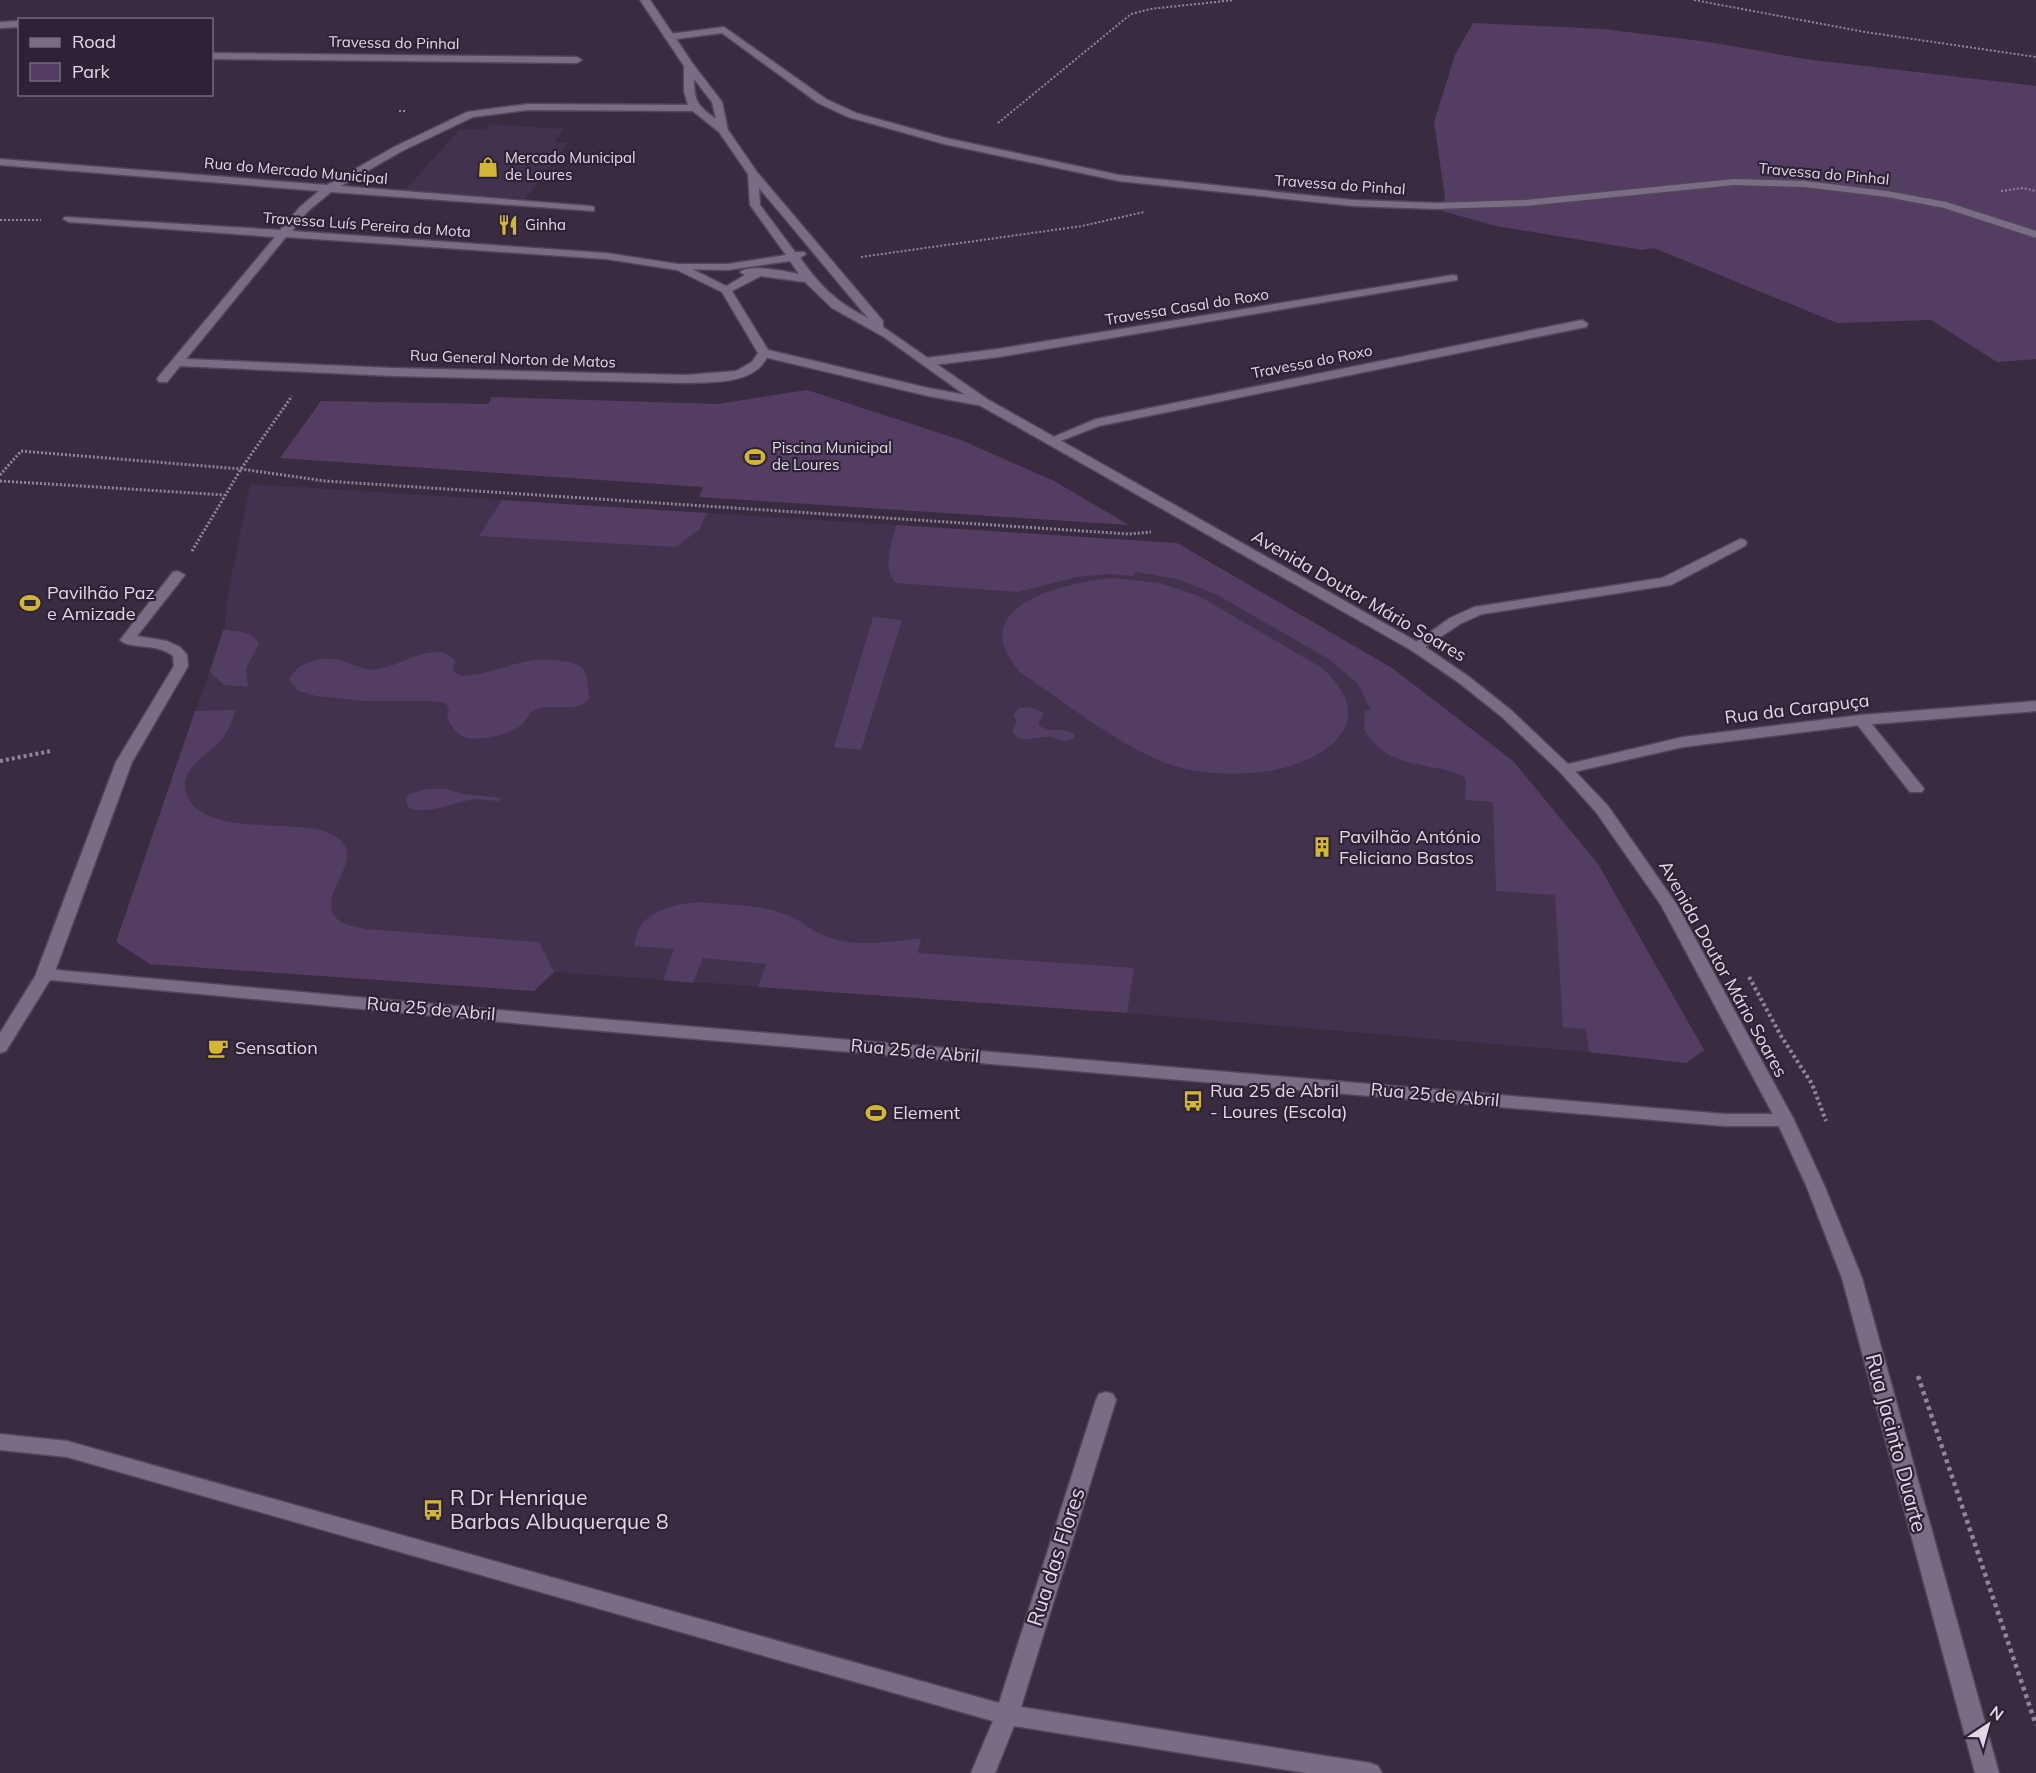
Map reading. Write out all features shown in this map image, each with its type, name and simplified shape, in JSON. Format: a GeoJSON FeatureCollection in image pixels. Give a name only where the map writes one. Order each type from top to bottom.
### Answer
{"type":"FeatureCollection","features":[{"type":"Feature","properties":{"kind":"street","name":"Avenida Doutor Mário Soares"},"geometry":{"type":"LineString","coordinates":[[645,0],[689,66],[717,102],[723,130]]}},
{"type":"Feature","properties":{"kind":"street"},"geometry":{"type":"LineString","coordinates":[[0,25],[18,24]]}},
{"type":"Feature","properties":{"kind":"street","name":"Travessa do Pinhal"},"geometry":{"type":"LineString","coordinates":[[669,37],[724,30],[822,101],[852,115],[970,146],[1119,178],[1365,203],[1436,206],[1525,203],[1734,182],[1805,184],[1887,194],[1946,205],[2036,235]]}},
{"type":"Feature","properties":{"kind":"street","name":"Travessa do Pinhal"},"geometry":{"type":"LineString","coordinates":[[213,56],[577,60]]}},
{"type":"Feature","properties":{"kind":"street"},"geometry":{"type":"LineString","coordinates":[[689,66],[689,91],[694,108]]}},
{"type":"Feature","properties":{"kind":"street"},"geometry":{"type":"LineString","coordinates":[[163,379],[304,210],[328,189],[398,149],[471,114],[528,107],[694,108],[720,116]]}},
{"type":"Feature","properties":{"kind":"street","name":"Avenida Doutor Mário Soares"},"geometry":{"type":"LineString","coordinates":[[694,108],[723,130],[753,174],[888,334]]}},
{"type":"Feature","properties":{"kind":"street","name":"Rua do Mercado Municipal"},"geometry":{"type":"LineString","coordinates":[[0,162],[590,209]]}},
{"type":"Feature","properties":{"kind":"street","name":"Avenida Doutor Mário Soares"},"geometry":{"type":"LineString","coordinates":[[753,174],[755,205],[809,279],[836,306],[888,334],[983,402],[1416,647],[1463,679],[1507,714],[1602,809],[1631,848],[1668,905],[1785,1120]]}},
{"type":"Feature","properties":{"kind":"street","name":"Travessa Luís Pereira da Mota"},"geometry":{"type":"LineString","coordinates":[[69,219],[606,256],[680,267],[726,290]]}},
{"type":"Feature","properties":{"kind":"street"},"geometry":{"type":"LineString","coordinates":[[680,267],[728,267],[793,257],[814,247]]}},
{"type":"Feature","properties":{"kind":"street"},"geometry":{"type":"LineString","coordinates":[[680,267],[775,273],[809,279]]}},
{"type":"Feature","properties":{"kind":"street"},"geometry":{"type":"LineString","coordinates":[[758,273],[726,290],[764,353],[803,359],[943,397],[983,402]]}},
{"type":"Feature","properties":{"kind":"street","name":"Travessa Casal do Roxo"},"geometry":{"type":"LineString","coordinates":[[926,362],[998,353],[1453,278]]}},
{"type":"Feature","properties":{"kind":"street","name":"Travessa do Roxo"},"geometry":{"type":"LineString","coordinates":[[1050,441],[1096,423],[1582,324]]}},
{"type":"Feature","properties":{"kind":"street","name":"Rua General Norton de Matos"},"geometry":{"type":"LineString","coordinates":[[178,362],[317,369],[686,380],[715,378],[741,372],[756,365],[764,353]]}},
{"type":"Feature","properties":{"kind":"street"},"geometry":{"type":"LineString","coordinates":[[1416,647],[1455,621],[1479,610],[1666,582],[1740,543]]}},
{"type":"Feature","properties":{"kind":"street"},"geometry":{"type":"LineString","coordinates":[[1,1043],[45,974],[124,762],[181,666],[180,655],[173,648],[158,643],[127,640],[178,575]]}},
{"type":"Feature","properties":{"kind":"street","name":"Rua da Carapuça"},"geometry":{"type":"LineString","coordinates":[[1564,769],[1683,742],[1862,720],[2036,706]]}},
{"type":"Feature","properties":{"kind":"street"},"geometry":{"type":"LineString","coordinates":[[1862,720],[1916,789]]}},
{"type":"Feature","properties":{"kind":"street","name":"Rua 25 de Abril"},"geometry":{"type":"LineString","coordinates":[[45,974],[576,1023],[1724,1120],[1785,1120]]}},
{"type":"Feature","properties":{"kind":"street","name":"Rua Jacinto Duarte"},"geometry":{"type":"LineString","coordinates":[[1785,1120],[1815,1185],[1852,1278],[1987,1773]]}},
{"type":"Feature","properties":{"kind":"street","name":"Rua das Flores"},"geometry":{"type":"LineString","coordinates":[[983,1773],[1007,1715],[1106,1400]]}},
{"type":"Feature","properties":{"kind":"street"},"geometry":{"type":"LineString","coordinates":[[0,1442],[67,1449],[1007,1715],[1370,1773]]}},
{"type":"Feature","properties":{"kind":"path"},"geometry":{"type":"LineString","coordinates":[[970,146],[1131,14],[1150,9],[1234,0]]}},
{"type":"Feature","properties":{"kind":"path"},"geometry":{"type":"LineString","coordinates":[[1695,0],[1886,37],[2036,57]]}},
{"type":"Feature","properties":{"kind":"path"},"geometry":{"type":"LineString","coordinates":[[1710,3],[1713,0]]}},
{"type":"Feature","properties":{"kind":"path"},"geometry":{"type":"LineString","coordinates":[[825,262],[1082,226],[1150,210]]}},
{"type":"Feature","properties":{"kind":"path"},"geometry":{"type":"LineString","coordinates":[[0,220],[69,219]]}},
{"type":"Feature","properties":{"kind":"path"},"geometry":{"type":"LineString","coordinates":[[178,575],[241,469],[294,393],[317,369]]}},
{"type":"Feature","properties":{"kind":"path"},"geometry":{"type":"LineString","coordinates":[[0,475],[21,451],[241,469],[325,481],[1129,534],[1159,532]]}},
{"type":"Feature","properties":{"kind":"path"},"geometry":{"type":"LineString","coordinates":[[0,481],[224,495]]}},
{"type":"Feature","properties":{"kind":"path"},"geometry":{"type":"LineString","coordinates":[[0,761],[51,751]]}},
{"type":"Feature","properties":{"kind":"path"},"geometry":{"type":"LineString","coordinates":[[1747,974],[1781,1036],[1812,1084],[1828,1129]]}},
{"type":"Feature","properties":{"kind":"path"},"geometry":{"type":"LineString","coordinates":[[1918,1374],[2036,1725]]}},
{"type":"Feature","properties":{"kind":"shaded area","name":"Mercado Municipal de Loures"},"geometry":{"type":"Polygon","coordinates":[[[490,124],[564,129],[554,142],[568,143],[525,199],[405,190],[460,129],[486,130],[490,124]]]}},
{"type":"Feature","properties":{"kind":"shaded area"},"geometry":{"type":"Polygon","coordinates":[[[250,484],[1177,543],[1392,668],[1513,761],[1598,864],[1704,1050],[1686,1063],[1589,1052],[1127,1013],[555,972],[534,991],[150,964],[116,942],[225,626],[226,603],[250,484]]]}},
{"type":"Feature","properties":{"kind":"green space"},"geometry":{"type":"Polygon","coordinates":[[[1473,23],[1603,29],[1709,42],[1805,59],[2036,86],[2036,359],[1997,362],[1931,320],[1837,323],[1654,248],[1642,250],[1496,226],[1442,211],[1445,197],[1434,122],[1455,55],[1473,23]]]}},
{"type":"Feature","properties":{"kind":"green space","name":"Piscina Municipal de Loures"},"geometry":{"type":"Polygon","coordinates":[[[807,390],[961,440],[1054,481],[1129,525],[699,497],[703,487],[280,458],[321,401],[488,404],[492,397],[717,404],[807,390]]]}},
{"type":"Feature","properties":{"kind":"green space"},"geometry":{"type":"Polygon","coordinates":[[[502,500],[707,513],[699,530],[675,547],[479,536],[502,500]]]}},
{"type":"Feature","properties":{"kind":"green space"},"geometry":{"type":"Polygon","coordinates":[[[896,525],[1177,543],[1392,668],[1513,761],[1598,864],[1704,1050],[1686,1063],[1589,1052],[1586,1029],[1563,1027],[1555,895],[1496,891],[1493,802],[1465,800],[1466,780],[1463,776],[1396,758],[1373,742],[1364,728],[1365,711],[1371,710],[1358,684],[1330,660],[1216,594],[1177,579],[1136,572],[1134,576],[1109,574],[1077,577],[1018,592],[896,583],[888,563],[896,525]]]}},
{"type":"Feature","properties":{"kind":"green space"},"geometry":{"type":"Polygon","coordinates":[[[1114,578],[1160,583],[1199,596],[1322,668],[1340,688],[1348,707],[1346,724],[1338,738],[1323,751],[1305,761],[1284,768],[1233,774],[1185,769],[1143,753],[1122,741],[1021,673],[1005,650],[1003,630],[1011,615],[1026,602],[1047,592],[1093,580],[1114,578]]]}},
{"type":"Feature","properties":{"kind":"green space"},"geometry":{"type":"Polygon","coordinates":[[[873,617],[902,620],[861,750],[834,747],[873,617]]]}},
{"type":"Feature","properties":{"kind":"green space"},"geometry":{"type":"Polygon","coordinates":[[[223,630],[248,634],[253,636],[259,644],[246,668],[248,687],[224,685],[210,672],[223,630]]]}},
{"type":"Feature","properties":{"kind":"green space"},"geometry":{"type":"Polygon","coordinates":[[[440,652],[455,660],[453,671],[461,676],[538,660],[575,664],[584,670],[589,698],[579,706],[536,709],[522,724],[509,732],[474,739],[462,736],[453,728],[447,718],[449,710],[446,703],[365,701],[316,696],[298,691],[289,679],[301,666],[321,659],[340,660],[370,670],[423,654],[440,652]]]}},
{"type":"Feature","properties":{"kind":"green space"},"geometry":{"type":"Polygon","coordinates":[[[1029,707],[1043,712],[1038,723],[1040,726],[1048,730],[1070,732],[1074,734],[1074,738],[1062,741],[1051,737],[1025,739],[1016,736],[1012,732],[1017,721],[1013,715],[1019,708],[1029,707]]]}},
{"type":"Feature","properties":{"kind":"green space"},"geometry":{"type":"Polygon","coordinates":[[[236,710],[222,739],[196,762],[187,776],[186,793],[195,807],[209,816],[227,821],[311,828],[326,832],[341,841],[347,852],[346,864],[331,902],[333,913],[343,923],[365,929],[539,942],[554,972],[534,991],[150,964],[116,942],[195,711],[236,710]]]}},
{"type":"Feature","properties":{"kind":"green space"},"geometry":{"type":"Polygon","coordinates":[[[427,789],[447,789],[462,794],[503,798],[499,801],[470,800],[431,810],[408,807],[406,798],[409,794],[427,789]]]}},
{"type":"Feature","properties":{"kind":"green space"},"geometry":{"type":"Polygon","coordinates":[[[698,902],[775,911],[790,916],[820,934],[849,942],[873,943],[921,938],[918,953],[1134,968],[1127,1013],[758,987],[766,964],[703,958],[693,983],[663,980],[674,949],[634,946],[639,929],[645,921],[658,912],[674,906],[698,902]]]}},
{"type":"Feature","properties":{"kind":"place","name":"Mercado Municipal de Loures"},"geometry":{"type":"Point","coordinates":[488,167]}},
{"type":"Feature","properties":{"kind":"place","name":"Ginha"},"geometry":{"type":"Point","coordinates":[508,225]}},
{"type":"Feature","properties":{"kind":"place","name":"Piscina Municipal de Loures"},"geometry":{"type":"Point","coordinates":[755,457]}},
{"type":"Feature","properties":{"kind":"place","name":"Pavilhão Paz e Amizade"},"geometry":{"type":"Point","coordinates":[30,603]}},
{"type":"Feature","properties":{"kind":"place","name":"Pavilhão António Feliciano Bastos"},"geometry":{"type":"Point","coordinates":[1322,847]}},
{"type":"Feature","properties":{"kind":"place","name":"Sensation"},"geometry":{"type":"Point","coordinates":[218,1048]}},
{"type":"Feature","properties":{"kind":"place","name":"Rua 25 de Abril - Loures (Escola)"},"geometry":{"type":"Point","coordinates":[1193,1101]}},
{"type":"Feature","properties":{"kind":"place","name":"Element"},"geometry":{"type":"Point","coordinates":[876,1113]}},
{"type":"Feature","properties":{"kind":"place","name":"R Dr Henrique Barbas Albuquerque 8"},"geometry":{"type":"Point","coordinates":[433,1510]}}]}
